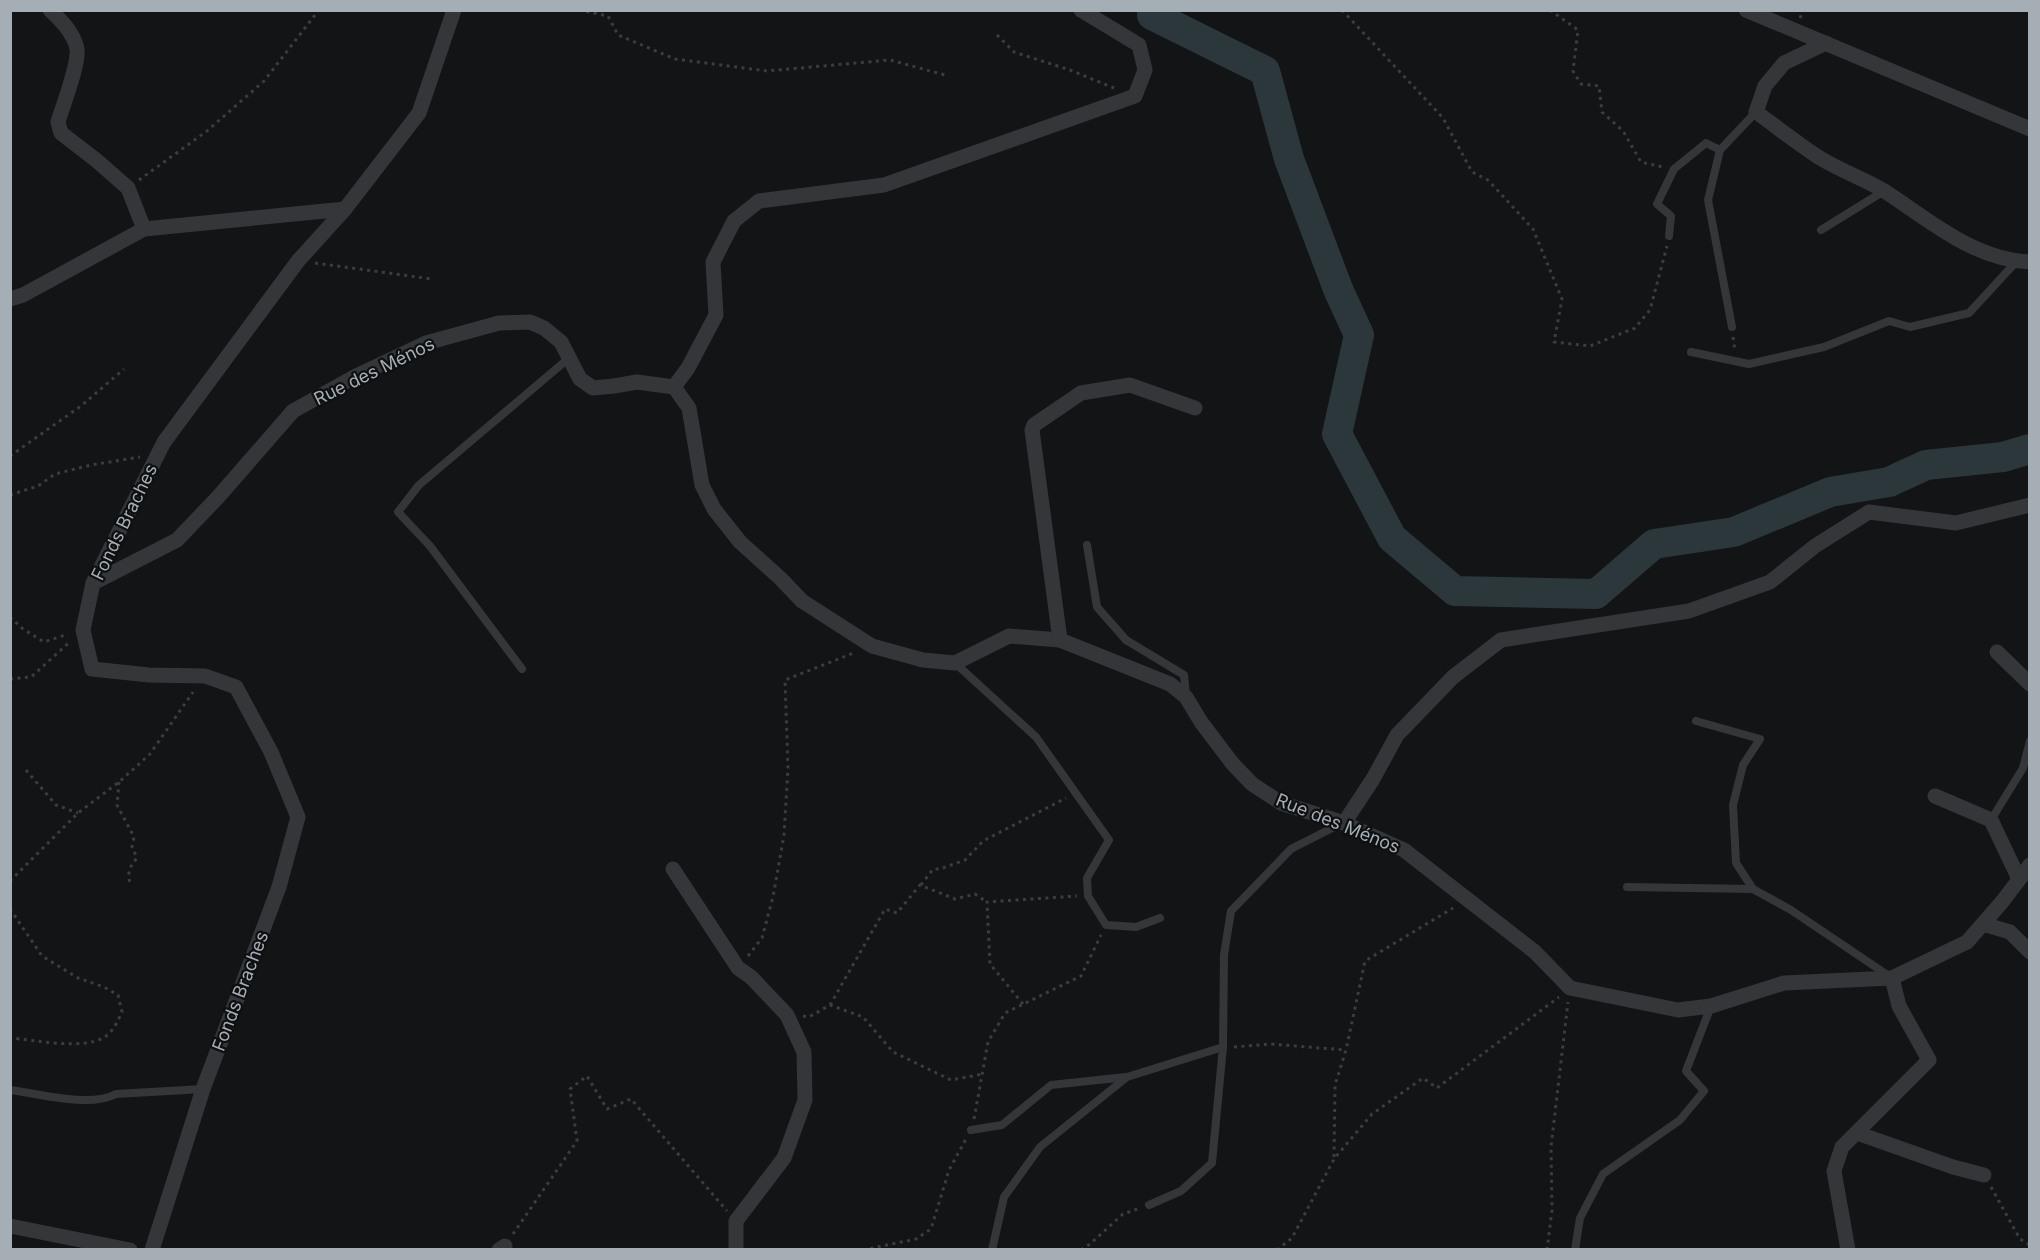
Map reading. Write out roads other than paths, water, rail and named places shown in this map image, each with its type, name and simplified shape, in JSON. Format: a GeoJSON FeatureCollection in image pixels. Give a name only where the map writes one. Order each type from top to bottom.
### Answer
{"type":"FeatureCollection","features":[{"type":"Feature","properties":{"kind":"street"},"geometry":{"type":"LineString","coordinates":[[50,10],[65,24],[77,49],[73,74],[58,122],[61,133],[128,188],[144,229]]}},
{"type":"Feature","properties":{"kind":"street","name":"Fonds Braches"},"geometry":{"type":"LineString","coordinates":[[152,1250],[203,1089],[279,887],[298,817],[271,752],[236,687],[205,676],[149,675],[92,669],[83,630],[93,584],[164,442],[298,261],[345,209],[419,113],[454,10]]}},
{"type":"Feature","properties":{"kind":"street"},"geometry":{"type":"LineString","coordinates":[[955,663],[923,660],[872,646],[802,601],[740,542],[714,509],[702,485],[689,408],[674,387],[688,368],[716,315],[713,262],[734,221],[759,201],[884,185],[1135,96],[1145,70],[1139,45],[1081,10]]}},
{"type":"Feature","properties":{"kind":"street"},"geometry":{"type":"LineString","coordinates":[[1746,10],[2030,129]]}},
{"type":"Feature","properties":{"kind":"street"},"geometry":{"type":"LineString","coordinates":[[1826,43],[1784,63],[1765,86],[1756,112],[1821,158],[1884,191],[1957,239],[2023,262]]}},
{"type":"Feature","properties":{"kind":"street"},"geometry":{"type":"LineString","coordinates":[[10,299],[23,295],[144,229],[345,209]]}},
{"type":"Feature","properties":{"kind":"street","name":"Rue des Ménos"},"geometry":{"type":"LineString","coordinates":[[93,584],[177,540],[219,496],[293,411],[356,376],[426,343],[499,323],[530,322],[544,328],[561,342],[580,379],[593,388],[638,382],[674,387]]}},
{"type":"Feature","properties":{"kind":"street"},"geometry":{"type":"LineString","coordinates":[[1060,640],[1032,430],[1034,425],[1081,393],[1130,385],[1195,408]]}},
{"type":"Feature","properties":{"kind":"street"},"geometry":{"type":"LineString","coordinates":[[1344,823],[1373,779],[1397,735],[1453,677],[1501,640],[1689,611],[1770,582],[1815,546],[1869,512],[1956,523],[2030,505]]}},
{"type":"Feature","properties":{"kind":"street","name":"Rue des Ménos"},"geometry":{"type":"LineString","coordinates":[[955,663],[1009,636],[1060,640],[1170,684],[1186,697],[1232,763],[1252,784],[1281,803],[1344,823],[1404,850],[1535,952],[1570,988],[1678,1010],[1712,1006]]}},
{"type":"Feature","properties":{"kind":"street"},"geometry":{"type":"LineString","coordinates":[[1996,652],[2030,684]]}},
{"type":"Feature","properties":{"kind":"street"},"geometry":{"type":"LineString","coordinates":[[1935,796],[1991,819],[2019,879]]}},
{"type":"Feature","properties":{"kind":"street"},"geometry":{"type":"LineString","coordinates":[[1712,1006],[1784,983],[1892,978],[1967,942],[2030,865]]}},
{"type":"Feature","properties":{"kind":"street"},"geometry":{"type":"LineString","coordinates":[[673,869],[738,968],[751,977],[787,1015],[804,1052],[805,1100],[784,1158],[736,1221],[736,1250]]}},
{"type":"Feature","properties":{"kind":"street"},"geometry":{"type":"LineString","coordinates":[[1983,924],[2010,932],[2030,952]]}},
{"type":"Feature","properties":{"kind":"street"},"geometry":{"type":"LineString","coordinates":[[1848,1250],[1834,1171],[1842,1147],[1929,1060],[1899,1006],[1892,978]]}},
{"type":"Feature","properties":{"kind":"street"},"geometry":{"type":"LineString","coordinates":[[1857,1133],[1953,1167],[1984,1175]]}},
{"type":"Feature","properties":{"kind":"street"},"geometry":{"type":"LineString","coordinates":[[10,1226],[130,1250]]}},
{"type":"Feature","properties":{"kind":"lane"},"geometry":{"type":"LineString","coordinates":[[1732,327],[1708,200],[1720,150],[1756,112]]}},
{"type":"Feature","properties":{"kind":"lane"},"geometry":{"type":"LineString","coordinates":[[1669,236],[1671,216],[1657,204],[1674,169],[1706,143],[1720,150]]}},
{"type":"Feature","properties":{"kind":"lane"},"geometry":{"type":"LineString","coordinates":[[1821,230],[1884,191]]}},
{"type":"Feature","properties":{"kind":"lane"},"geometry":{"type":"LineString","coordinates":[[1691,352],[1749,364],[1824,347],[1889,321],[1910,327],[1969,313],[2023,262]]}},
{"type":"Feature","properties":{"kind":"lane"},"geometry":{"type":"LineString","coordinates":[[522,669],[430,546],[398,512],[419,485],[569,358]]}},
{"type":"Feature","properties":{"kind":"lane"},"geometry":{"type":"LineString","coordinates":[[1087,545],[1097,607],[1126,640],[1184,675],[1186,697]]}},
{"type":"Feature","properties":{"kind":"lane"},"geometry":{"type":"LineString","coordinates":[[955,663],[1036,737],[1109,840],[1087,878],[1088,896],[1106,925],[1136,927],[1160,918]]}},
{"type":"Feature","properties":{"kind":"lane"},"geometry":{"type":"LineString","coordinates":[[1696,721],[1760,739],[1743,765],[1733,805],[1736,864],[1753,889],[1791,910],[1892,978]]}},
{"type":"Feature","properties":{"kind":"lane"},"geometry":{"type":"LineString","coordinates":[[1991,819],[2023,768],[2030,741]]}},
{"type":"Feature","properties":{"kind":"lane"},"geometry":{"type":"LineString","coordinates":[[1149,1205],[1181,1191],[1212,1163],[1223,1047],[1224,956],[1231,911],[1291,849],[1344,823]]}},
{"type":"Feature","properties":{"kind":"lane"},"geometry":{"type":"LineString","coordinates":[[1627,887],[1753,889]]}},
{"type":"Feature","properties":{"kind":"lane"},"geometry":{"type":"LineString","coordinates":[[1575,1250],[1580,1218],[1603,1174],[1680,1120],[1704,1091],[1686,1071],[1712,1006]]}},
{"type":"Feature","properties":{"kind":"lane"},"geometry":{"type":"LineString","coordinates":[[971,1130],[1002,1125],[1052,1086],[1127,1077],[1223,1047]]}},
{"type":"Feature","properties":{"kind":"lane"},"geometry":{"type":"LineString","coordinates":[[994,1248],[1004,1197],[1040,1147],[1127,1077]]}},
{"type":"Feature","properties":{"kind":"lane"},"geometry":{"type":"LineString","coordinates":[[10,1090],[68,1099],[105,1100],[116,1094],[203,1089]]}},
{"type":"Feature","properties":{"kind":"waterway"},"geometry":{"type":"LineString","coordinates":[[1152,15],[1265,71],[1289,159],[1338,289],[1359,335],[1337,434],[1392,538],[1455,591],[1596,594],[1654,544],[1734,532],[1830,492],[1889,482],[1926,465],[2003,457],[2030,449]]}}]}
